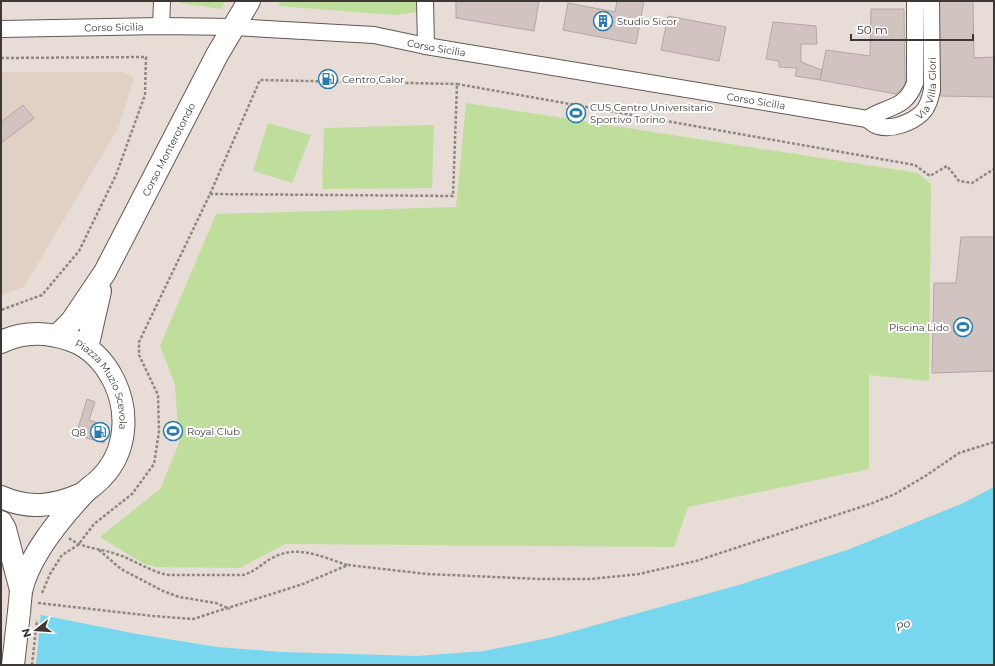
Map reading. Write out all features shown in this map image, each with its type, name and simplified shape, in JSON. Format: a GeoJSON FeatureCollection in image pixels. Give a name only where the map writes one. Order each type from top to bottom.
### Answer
{"type":"FeatureCollection","features":[{"type":"Feature","properties":{"kind":"main road","name":"Corso Monterotondo"},"geometry":{"type":"LineString","coordinates":[[58,335],[79,313],[105,272],[213,62],[248,1]]}},
{"type":"Feature","properties":{"kind":"main road","name":"Corso Monterotondo"},"geometry":{"type":"LineString","coordinates":[[87,348],[105,272]]}},
{"type":"Feature","properties":{"kind":"main road","name":"Piazza Muzio Scevola"},"geometry":{"type":"LineString","coordinates":[[1,342],[26,334],[40,333],[58,335],[75,341],[87,348],[99,358],[109,370],[120,394],[124,413],[123,432],[116,457],[102,478],[83,493],[67,501],[38,506],[21,505],[1,497]]}},
{"type":"Feature","properties":{"kind":"main road","name":"Piazza Muzio Scevola"},"geometry":{"type":"LineString","coordinates":[[30,602],[35,557],[83,493]]}},
{"type":"Feature","properties":{"kind":"main road"},"geometry":{"type":"LineString","coordinates":[[1,522],[5,529],[30,602],[16,643],[13,665]]}},
{"type":"Feature","properties":{"kind":"street"},"geometry":{"type":"LineString","coordinates":[[162,1],[162,26]]}},
{"type":"Feature","properties":{"kind":"street"},"geometry":{"type":"LineString","coordinates":[[425,1],[426,46]]}},
{"type":"Feature","properties":{"kind":"street","name":"Via Villa Glori"},"geometry":{"type":"LineString","coordinates":[[915,1],[915,83],[911,94],[903,103],[878,111],[867,119],[876,126],[898,126],[916,117],[928,104],[932,90],[931,1]]}},
{"type":"Feature","properties":{"kind":"street","name":"Corso Sicilia"},"geometry":{"type":"LineString","coordinates":[[1,29],[162,26],[234,27],[374,35],[426,46],[867,119]]}},
{"type":"Feature","properties":{"kind":"path"},"geometry":{"type":"LineString","coordinates":[[1,58],[146,57],[145,95],[116,175],[79,251],[42,295],[1,310]]}},
{"type":"Feature","properties":{"kind":"path"},"geometry":{"type":"LineString","coordinates":[[139,342],[210,194],[260,80],[457,84],[916,165],[930,176],[946,166],[959,181],[972,183],[994,169]]}},
{"type":"Feature","properties":{"kind":"path"},"geometry":{"type":"LineString","coordinates":[[210,194],[453,196],[457,84]]}},
{"type":"Feature","properties":{"kind":"path"},"geometry":{"type":"LineString","coordinates":[[32,665],[30,602],[62,556],[78,545],[116,554],[157,573],[169,575],[243,575],[253,573],[279,555],[292,551],[306,551],[348,565],[427,574],[540,579],[591,579],[639,574],[696,561],[870,504],[895,494],[927,475],[959,453],[994,442]]}},
{"type":"Feature","properties":{"kind":"path"},"geometry":{"type":"LineString","coordinates":[[98,550],[121,569],[163,591],[180,597],[216,603],[230,608]]}},
{"type":"Feature","properties":{"kind":"path"},"geometry":{"type":"LineString","coordinates":[[30,602],[193,619],[304,584],[348,565]]}},
{"type":"Feature","properties":{"kind":"shaded area"},"geometry":{"type":"Polygon","coordinates":[[[1,72],[123,72],[134,78],[119,126],[24,287],[1,295],[1,72]]]}},
{"type":"Feature","properties":{"kind":"green space"},"geometry":{"type":"Polygon","coordinates":[[[181,1],[225,1],[221,9],[181,3],[181,1]]]}},
{"type":"Feature","properties":{"kind":"green space"},"geometry":{"type":"Polygon","coordinates":[[[281,1],[416,1],[416,12],[395,15],[278,6],[281,1]]]}},
{"type":"Feature","properties":{"kind":"green space"},"geometry":{"type":"Polygon","coordinates":[[[466,103],[918,173],[931,184],[929,381],[869,375],[869,469],[688,507],[674,547],[285,544],[240,568],[153,567],[153,565],[146,565],[100,537],[160,489],[179,443],[175,385],[160,346],[216,214],[456,207],[466,103]]]}},
{"type":"Feature","properties":{"kind":"green space"},"geometry":{"type":"Polygon","coordinates":[[[268,123],[311,135],[292,183],[253,171],[268,123]]]}},
{"type":"Feature","properties":{"kind":"green space"},"geometry":{"type":"Polygon","coordinates":[[[434,125],[432,188],[322,189],[324,128],[434,125]]]}},
{"type":"Feature","properties":{"kind":"water","name":"Po"},"geometry":{"type":"Polygon","coordinates":[[[994,487],[994,665],[1,665],[1,607],[137,634],[217,647],[282,652],[417,656],[484,651],[553,637],[742,584],[850,549],[961,504],[994,487]]]}},
{"type":"Feature","properties":{"kind":"pier"},"geometry":{"type":"Polygon","coordinates":[[[1,605],[41,613],[36,665],[1,665],[1,605]]]}},
{"type":"Feature","properties":{"kind":"building"},"geometry":{"type":"Polygon","coordinates":[[[456,1],[539,1],[534,31],[456,18],[456,1]]]}},
{"type":"Feature","properties":{"kind":"building","name":"Studio Sicor"},"geometry":{"type":"Polygon","coordinates":[[[617,1],[644,1],[636,44],[563,30],[568,3],[615,12],[617,1]]]}},
{"type":"Feature","properties":{"kind":"building"},"geometry":{"type":"Polygon","coordinates":[[[939,1],[973,1],[974,58],[994,57],[994,97],[940,96],[939,1]]]}},
{"type":"Feature","properties":{"kind":"building"},"geometry":{"type":"Polygon","coordinates":[[[871,9],[904,9],[905,86],[896,94],[820,80],[826,50],[870,56],[871,9]]]}},
{"type":"Feature","properties":{"kind":"building"},"geometry":{"type":"Polygon","coordinates":[[[668,16],[726,27],[719,61],[661,50],[668,16]]]}},
{"type":"Feature","properties":{"kind":"building"},"geometry":{"type":"Polygon","coordinates":[[[773,22],[816,26],[817,44],[801,44],[801,62],[822,70],[820,80],[795,76],[797,68],[779,67],[779,61],[766,59],[773,22]]]}},
{"type":"Feature","properties":{"kind":"building"},"geometry":{"type":"Polygon","coordinates":[[[23,105],[34,118],[1,143],[1,122],[23,105]]]}},
{"type":"Feature","properties":{"kind":"building","name":"Piscina Lido"},"geometry":{"type":"Polygon","coordinates":[[[961,237],[994,237],[994,371],[932,373],[934,283],[956,283],[961,237]]]}},
{"type":"Feature","properties":{"kind":"building"},"geometry":{"type":"Polygon","coordinates":[[[87,399],[95,402],[89,420],[109,427],[104,443],[76,435],[87,399]]]}},
{"type":"Feature","properties":{"kind":"place","name":"Studio Sicor"},"geometry":{"type":"Point","coordinates":[603,21]}},
{"type":"Feature","properties":{"kind":"place","name":"Centro Calor"},"geometry":{"type":"Point","coordinates":[328,79]}},
{"type":"Feature","properties":{"kind":"place","name":"CUS Centro Universitario Sportivo Torino"},"geometry":{"type":"Point","coordinates":[576,113]}},
{"type":"Feature","properties":{"kind":"place","name":"Piscina Lido"},"geometry":{"type":"Point","coordinates":[963,327]}},
{"type":"Feature","properties":{"kind":"place","name":"Royal Club"},"geometry":{"type":"Point","coordinates":[173,431]}},
{"type":"Feature","properties":{"kind":"place","name":"Q8"},"geometry":{"type":"Point","coordinates":[100,432]}}]}
